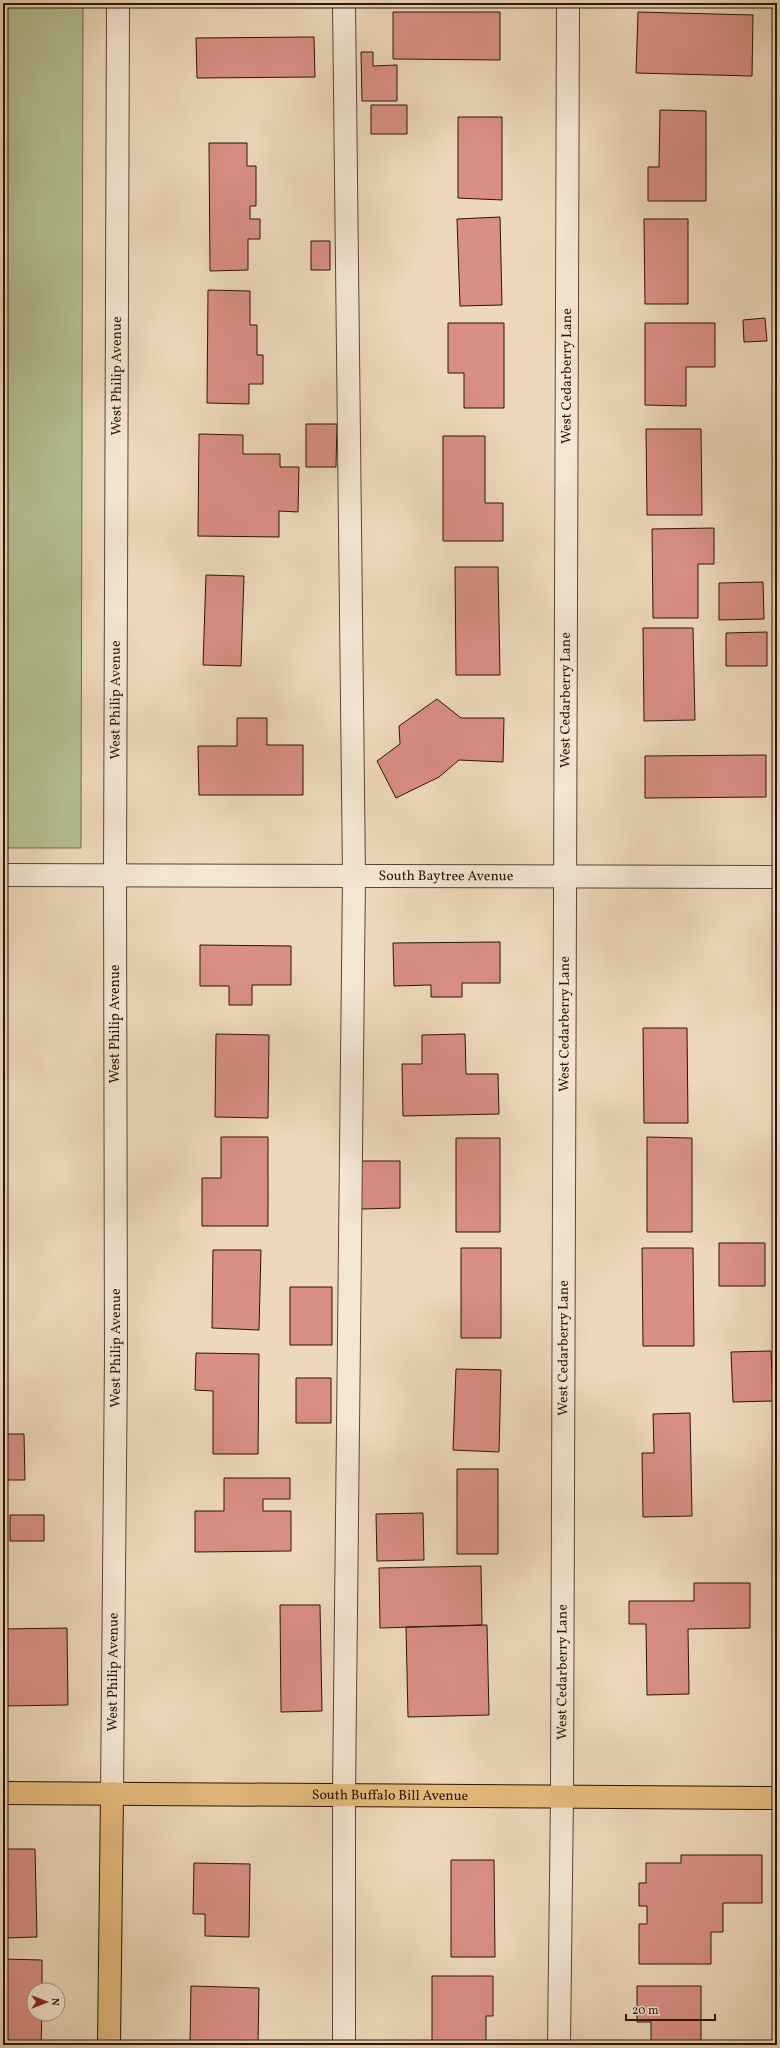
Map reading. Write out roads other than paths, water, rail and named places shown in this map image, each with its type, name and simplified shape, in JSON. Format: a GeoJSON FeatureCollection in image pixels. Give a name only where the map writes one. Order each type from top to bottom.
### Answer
{"type":"FeatureCollection","features":[{"type":"Feature","properties":{"kind":"main road","name":"South Buffalo Bill Avenue"},"geometry":{"type":"LineString","coordinates":[[3,1793],[777,1798]]}},
{"type":"Feature","properties":{"kind":"main road","name":"West Philip Avenue"},"geometry":{"type":"LineString","coordinates":[[109,2045],[112,1793]]}},
{"type":"Feature","properties":{"kind":"street","name":"West Philip Avenue"},"geometry":{"type":"LineString","coordinates":[[112,1793],[116,1366],[115,876],[118,3]]}},
{"type":"Feature","properties":{"kind":"street"},"geometry":{"type":"LineString","coordinates":[[344,3],[354,876],[344,1795],[344,2045]]}},
{"type":"Feature","properties":{"kind":"street","name":"West Cedarberry Lane"},"geometry":{"type":"LineString","coordinates":[[559,2045],[562,1796],[568,3]]}},
{"type":"Feature","properties":{"kind":"street","name":"South Baytree Avenue"},"geometry":{"type":"LineString","coordinates":[[3,875],[777,877]]}}]}
